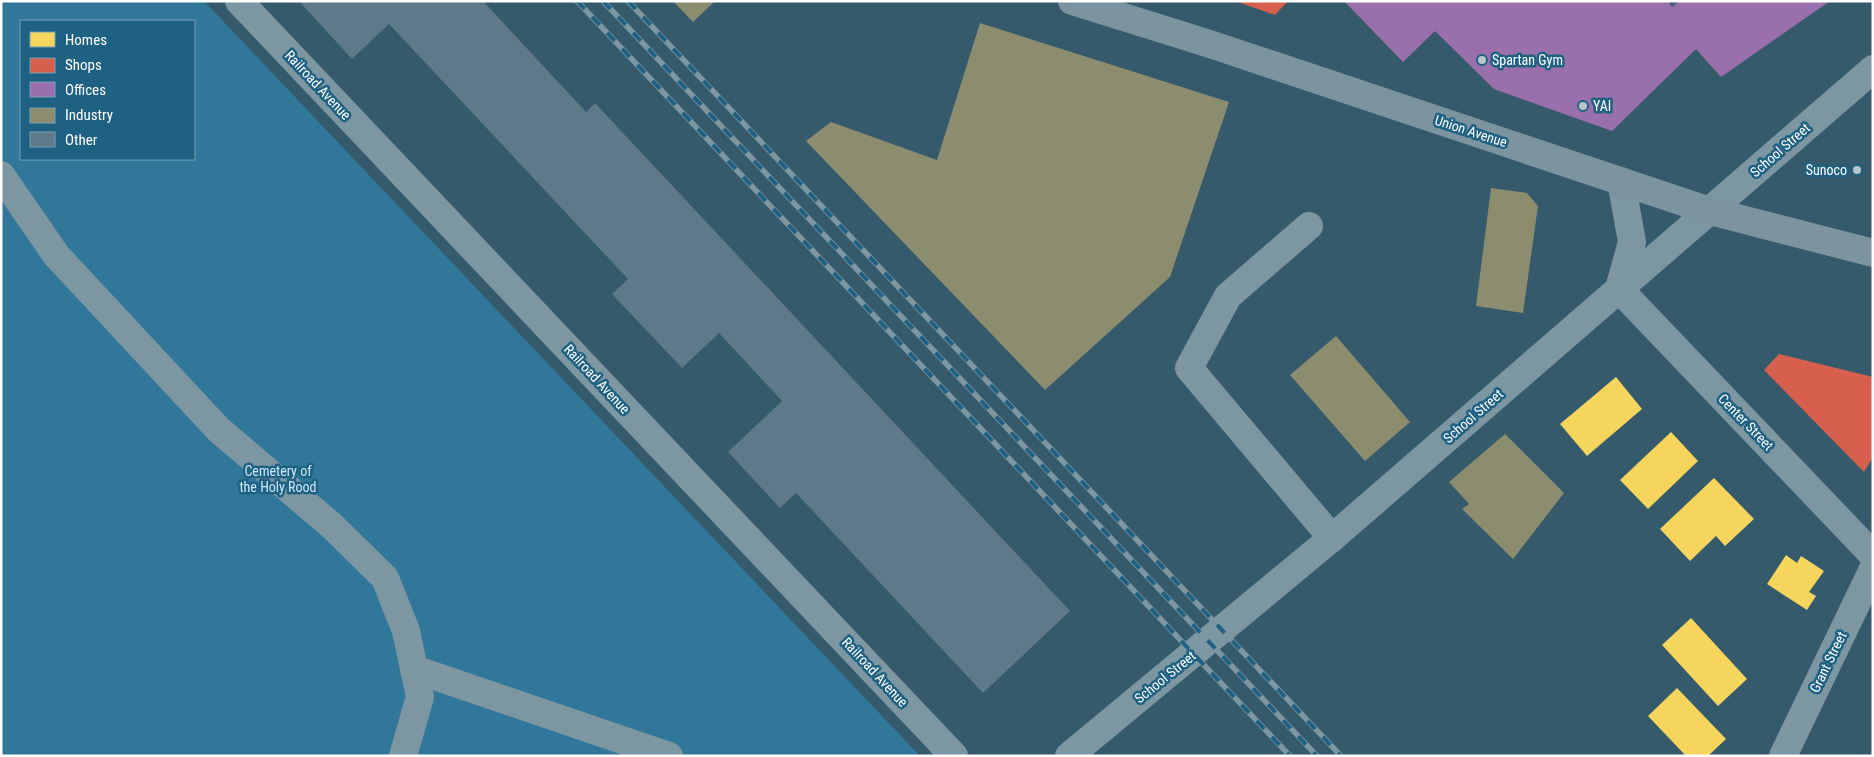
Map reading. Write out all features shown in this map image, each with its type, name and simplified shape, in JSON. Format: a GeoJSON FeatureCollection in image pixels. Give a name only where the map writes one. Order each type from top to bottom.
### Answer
{"type":"FeatureCollection","features":[{"type":"Feature","properties":{"kind":"main road","name":"Union Avenue"},"geometry":{"type":"LineString","coordinates":[[1072,1],[1213,45],[1710,211],[1873,253]]}},
{"type":"Feature","properties":{"kind":"street","name":"Railroad Avenue"},"geometry":{"type":"LineString","coordinates":[[239,1],[954,756]]}},
{"type":"Feature","properties":{"kind":"street","name":"School Street"},"geometry":{"type":"LineString","coordinates":[[1069,756],[1332,538],[1873,69]]}},
{"type":"Feature","properties":{"kind":"street"},"geometry":{"type":"LineString","coordinates":[[1619,289],[1632,242],[1621,181]]}},
{"type":"Feature","properties":{"kind":"street"},"geometry":{"type":"LineString","coordinates":[[5,190],[56,255],[219,430],[331,525],[386,578],[406,631],[420,697],[403,756]]}},
{"type":"Feature","properties":{"kind":"street"},"geometry":{"type":"LineString","coordinates":[[1309,226],[1228,296],[1189,368],[1332,538]]}},
{"type":"Feature","properties":{"kind":"street","name":"Center Street"},"geometry":{"type":"LineString","coordinates":[[1619,289],[1873,554]]}},
{"type":"Feature","properties":{"kind":"street","name":"Grant Street"},"geometry":{"type":"LineString","coordinates":[[1783,756],[1873,569]]}},
{"type":"Feature","properties":{"kind":"street"},"geometry":{"type":"LineString","coordinates":[[414,669],[669,756]]}},
{"type":"Feature","properties":{"kind":"green space","name":"Cemetery of the Holy Rood"},"geometry":{"type":"Polygon","coordinates":[[[1,1],[204,1],[920,756],[1,756],[1,1]]]}},
{"type":"Feature","properties":{"kind":"building: Homes"},"geometry":{"type":"Polygon","coordinates":[[[1616,377],[1642,409],[1587,456],[1560,424],[1616,377]]]}},
{"type":"Feature","properties":{"kind":"building: Homes"},"geometry":{"type":"Polygon","coordinates":[[[1671,432],[1698,461],[1648,509],[1620,480],[1671,432]]]}},
{"type":"Feature","properties":{"kind":"building: Homes"},"geometry":{"type":"Polygon","coordinates":[[[1714,478],[1754,519],[1725,546],[1716,536],[1690,561],[1660,529],[1714,478]]]}},
{"type":"Feature","properties":{"kind":"building: Homes"},"geometry":{"type":"Polygon","coordinates":[[[1786,555],[1797,563],[1801,556],[1824,571],[1809,592],[1816,596],[1807,610],[1767,584],[1786,555]]]}},
{"type":"Feature","properties":{"kind":"building: Homes"},"geometry":{"type":"Polygon","coordinates":[[[1691,618],[1747,679],[1718,706],[1662,645],[1691,618]]]}},
{"type":"Feature","properties":{"kind":"building: Homes"},"geometry":{"type":"Polygon","coordinates":[[[1677,688],[1726,739],[1708,756],[1686,756],[1648,716],[1677,688]]]}},
{"type":"Feature","properties":{"kind":"building: Shops"},"geometry":{"type":"Polygon","coordinates":[[[1235,1],[1288,1],[1275,15],[1235,1]]]}},
{"type":"Feature","properties":{"kind":"building: Shops"},"geometry":{"type":"Polygon","coordinates":[[[1779,354],[1873,377],[1873,457],[1864,472],[1764,370],[1779,354]]]}},
{"type":"Feature","properties":{"kind":"building: Offices"},"geometry":{"type":"Polygon","coordinates":[[[1344,1],[1668,1],[1672,7],[1679,1],[1830,1],[1721,77],[1696,49],[1612,131],[1494,89],[1435,31],[1403,62],[1344,1]]]}},
{"type":"Feature","properties":{"kind":"building: Industry"},"geometry":{"type":"Polygon","coordinates":[[[673,1],[715,1],[693,22],[673,1]]]}},
{"type":"Feature","properties":{"kind":"building: Industry"},"geometry":{"type":"Polygon","coordinates":[[[980,23],[1229,102],[1170,277],[1045,390],[806,141],[831,122],[937,160],[980,23]]]}},
{"type":"Feature","properties":{"kind":"building: Industry"},"geometry":{"type":"Polygon","coordinates":[[[1491,188],[1527,193],[1538,206],[1523,313],[1476,306],[1491,188]]]}},
{"type":"Feature","properties":{"kind":"building: Industry"},"geometry":{"type":"Polygon","coordinates":[[[1336,336],[1410,422],[1365,461],[1290,375],[1336,336]]]}},
{"type":"Feature","properties":{"kind":"building: Industry"},"geometry":{"type":"Polygon","coordinates":[[[1505,434],[1564,493],[1513,559],[1462,509],[1469,504],[1449,482],[1505,434]]]}},
{"type":"Feature","properties":{"kind":"building: Other"},"geometry":{"type":"Polygon","coordinates":[[[299,1],[483,1],[586,112],[595,103],[1070,611],[983,693],[796,493],[780,508],[728,452],[782,401],[719,333],[682,368],[612,294],[628,279],[389,24],[352,59],[299,1]]]}},
{"type":"Feature","properties":{"kind":"railway"},"geometry":{"type":"LineString","coordinates":[[577,1],[1290,756]]}},
{"type":"Feature","properties":{"kind":"railway"},"geometry":{"type":"LineString","coordinates":[[603,1],[1317,756]]}},
{"type":"Feature","properties":{"kind":"railway"},"geometry":{"type":"LineString","coordinates":[[628,1],[1341,756]]}},
{"type":"Feature","properties":{"kind":"place","name":"Spartan Gym"},"geometry":{"type":"Point","coordinates":[1482,60]}},
{"type":"Feature","properties":{"kind":"place","name":"YAI"},"geometry":{"type":"Point","coordinates":[1583,106]}},
{"type":"Feature","properties":{"kind":"place","name":"Sunoco"},"geometry":{"type":"Point","coordinates":[1857,170]}}]}
